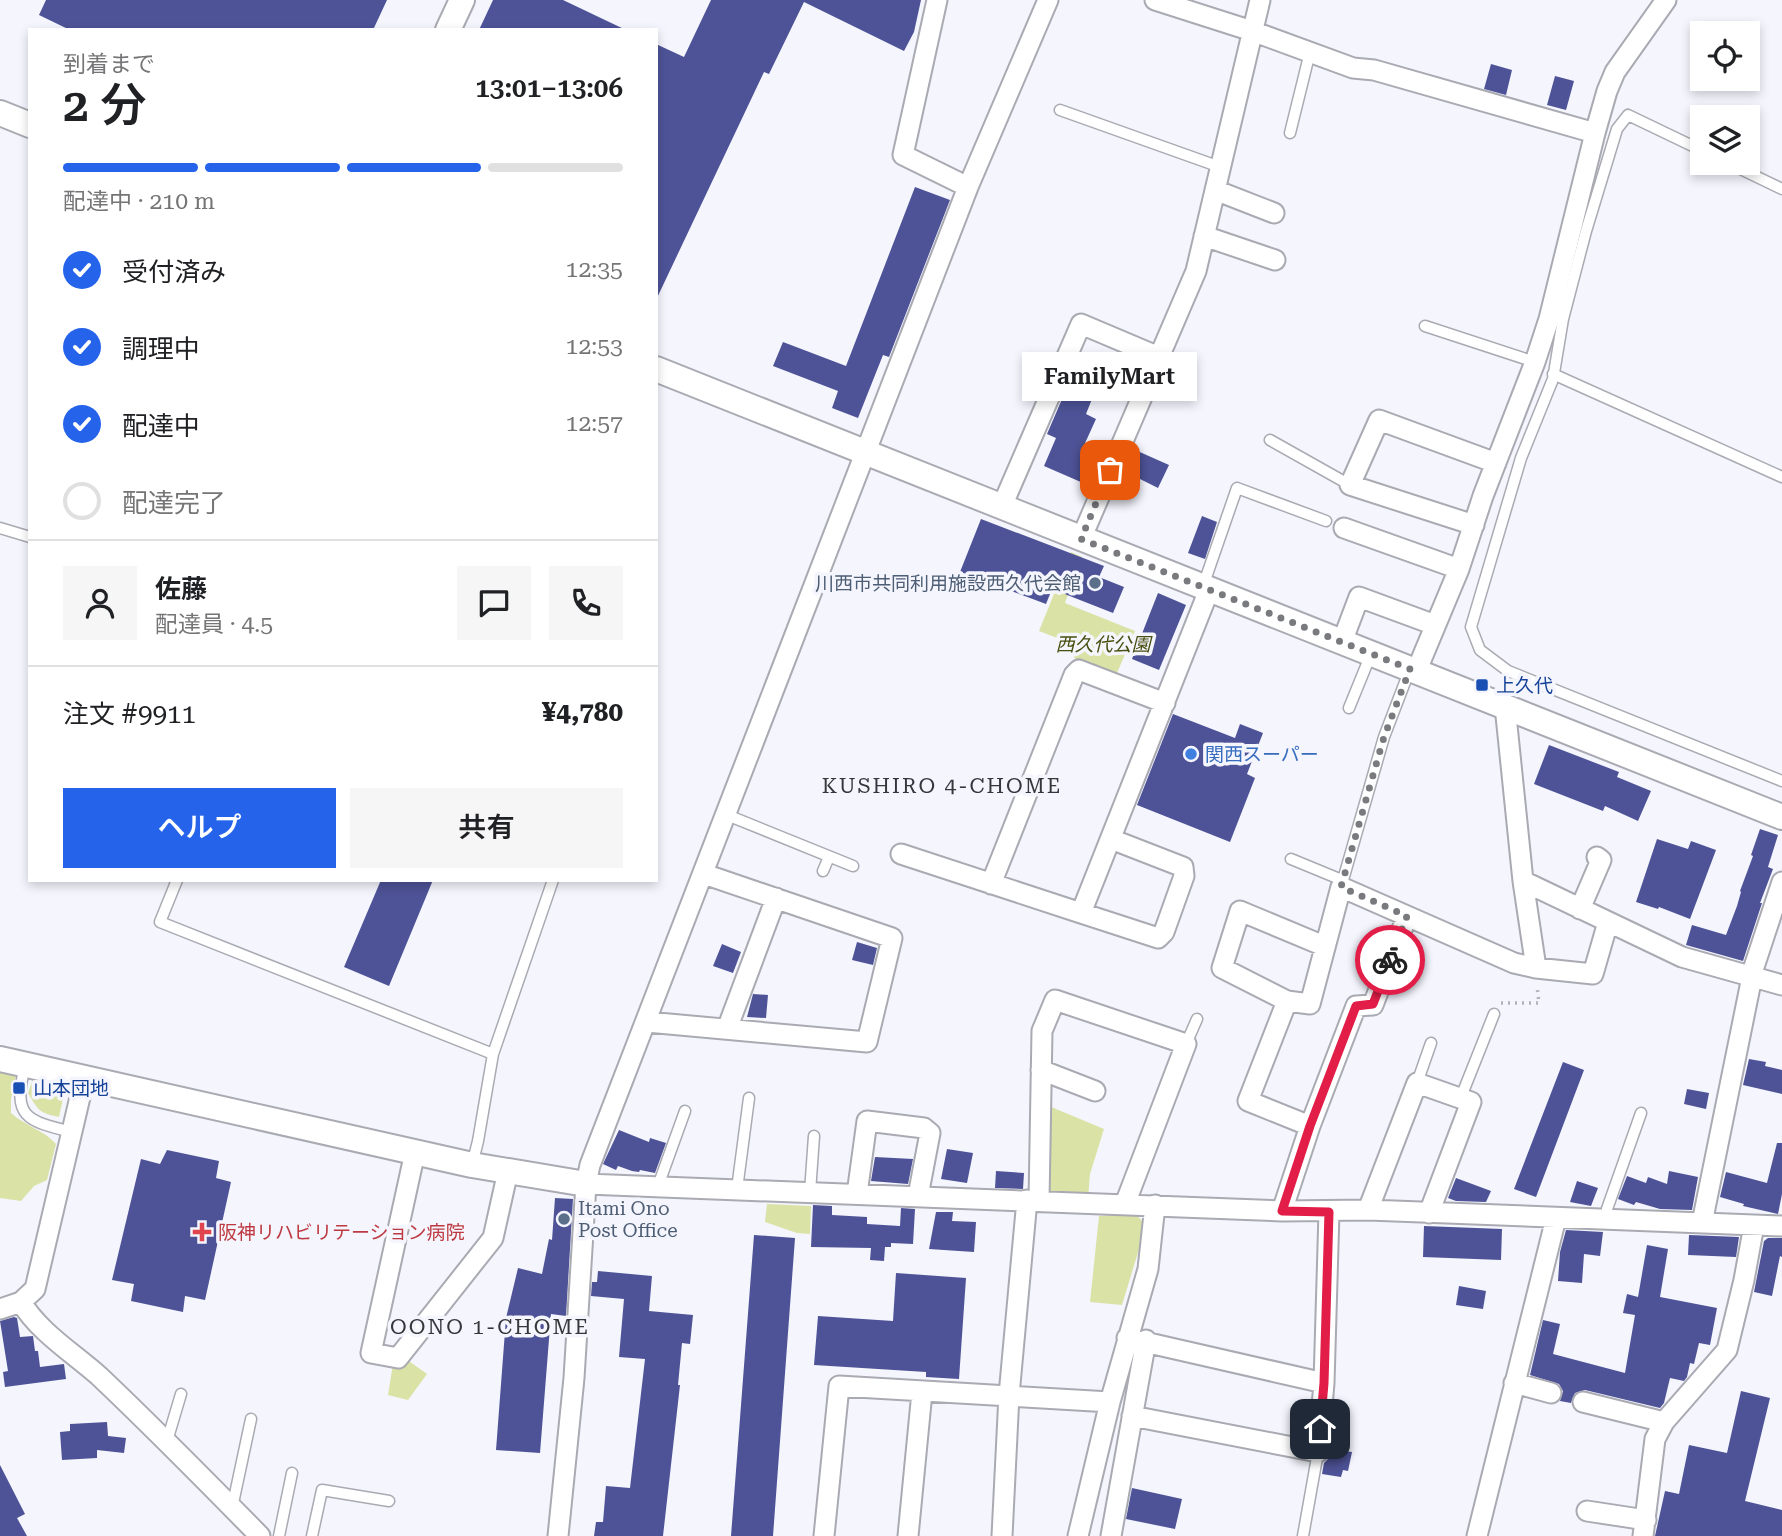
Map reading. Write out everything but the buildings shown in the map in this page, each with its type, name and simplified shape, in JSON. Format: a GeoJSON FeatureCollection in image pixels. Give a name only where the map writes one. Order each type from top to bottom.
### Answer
{"type":"FeatureCollection","features":[{"type":"Feature","properties":{"kind":"street"},"geometry":{"type":"LineString","coordinates":[[449,28],[462,0]]}},
{"type":"Feature","properties":{"kind":"street"},"geometry":{"type":"LineString","coordinates":[[937,0],[903,155],[968,187]]}},
{"type":"Feature","properties":{"kind":"street"},"geometry":{"type":"LineString","coordinates":[[558,1536],[574,1378],[586,1184],[628,1063],[648,1022],[968,187],[1048,0]]}},
{"type":"Feature","properties":{"kind":"street"},"geometry":{"type":"LineString","coordinates":[[1155,0],[1252,31],[1353,68],[1374,70],[1595,133]]}},
{"type":"Feature","properties":{"kind":"street"},"geometry":{"type":"LineString","coordinates":[[1081,539],[1196,271],[1260,0]]}},
{"type":"Feature","properties":{"kind":"street"},"geometry":{"type":"LineString","coordinates":[[1413,670],[1459,569],[1535,362],[1549,319],[1595,133],[1615,72],[1665,0]]}},
{"type":"Feature","properties":{"kind":"street"},"geometry":{"type":"LineString","coordinates":[[0,113],[28,124]]}},
{"type":"Feature","properties":{"kind":"street"},"geometry":{"type":"LineString","coordinates":[[1215,190],[1274,213]]}},
{"type":"Feature","properties":{"kind":"street"},"geometry":{"type":"LineString","coordinates":[[1204,236],[1275,260]]}},
{"type":"Feature","properties":{"kind":"street"},"geometry":{"type":"LineString","coordinates":[[1002,506],[1081,324],[1159,357]]}},
{"type":"Feature","properties":{"kind":"street"},"geometry":{"type":"LineString","coordinates":[[658,370],[1782,817]]}},
{"type":"Feature","properties":{"kind":"street"},"geometry":{"type":"LineString","coordinates":[[1474,525],[1350,485],[1378,420],[1496,463]]}},
{"type":"Feature","properties":{"kind":"street"},"geometry":{"type":"LineString","coordinates":[[1335,524],[1459,569]]}},
{"type":"Feature","properties":{"kind":"street"},"geometry":{"type":"LineString","coordinates":[[1081,914],[1206,588]]}},
{"type":"Feature","properties":{"kind":"street"},"geometry":{"type":"LineString","coordinates":[[1342,642],[1359,597],[1435,625]]}},
{"type":"Feature","properties":{"kind":"street"},"geometry":{"type":"LineString","coordinates":[[991,884],[1074,675],[1079,670],[1164,703]]}},
{"type":"Feature","properties":{"kind":"street"},"geometry":{"type":"LineString","coordinates":[[1504,706],[1523,881],[1536,968]]}},
{"type":"Feature","properties":{"kind":"street"},"geometry":{"type":"LineString","coordinates":[[901,854],[1158,938],[1164,932],[1184,876],[1183,867],[1111,839]]}},
{"type":"Feature","properties":{"kind":"street"},"geometry":{"type":"LineString","coordinates":[[1580,909],[1601,860]]}},
{"type":"Feature","properties":{"kind":"street"},"geometry":{"type":"LineString","coordinates":[[648,1022],[867,1042],[891,938],[704,874]]}},
{"type":"Feature","properties":{"kind":"street"},"geometry":{"type":"LineString","coordinates":[[1523,881],[1682,957],[1782,985]]}},
{"type":"Feature","properties":{"kind":"street"},"geometry":{"type":"LineString","coordinates":[[1702,1223],[1752,975],[1782,882]]}},
{"type":"Feature","properties":{"kind":"street"},"geometry":{"type":"LineString","coordinates":[[1324,946],[1240,911],[1222,968],[1287,1000],[1310,1004],[1341,883],[1407,916],[1514,962],[1536,968],[1593,974],[1608,922]]}},
{"type":"Feature","properties":{"kind":"street"},"geometry":{"type":"LineString","coordinates":[[727,1029],[776,898]]}},
{"type":"Feature","properties":{"kind":"street"},"geometry":{"type":"LineString","coordinates":[[1282,1211],[1310,1126],[1356,1006],[1373,1004],[1407,916]]}},
{"type":"Feature","properties":{"kind":"street"},"geometry":{"type":"LineString","coordinates":[[1002,1536],[1009,1395],[1033,1200],[1042,1031],[1048,998],[1185,1044],[1125,1204]]}},
{"type":"Feature","properties":{"kind":"street"},"geometry":{"type":"LineString","coordinates":[[1287,1000],[1248,1101],[1310,1126]]}},
{"type":"Feature","properties":{"kind":"street"},"geometry":{"type":"LineString","coordinates":[[0,1059],[415,1153],[586,1184],[1282,1211],[1368,1210],[1782,1226]]}},
{"type":"Feature","properties":{"kind":"street"},"geometry":{"type":"LineString","coordinates":[[1041,1070],[1095,1091]]}},
{"type":"Feature","properties":{"kind":"street"},"geometry":{"type":"LineString","coordinates":[[0,1309],[22,1302],[35,1289],[84,1080]]}},
{"type":"Feature","properties":{"kind":"street"},"geometry":{"type":"LineString","coordinates":[[1368,1210],[1417,1083],[1471,1102],[1429,1213]]}},
{"type":"Feature","properties":{"kind":"street"},"geometry":{"type":"LineString","coordinates":[[856,1194],[867,1121],[924,1129],[930,1133],[918,1196]]}},
{"type":"Feature","properties":{"kind":"street"},"geometry":{"type":"LineString","coordinates":[[415,1153],[371,1353],[398,1358],[493,1238],[508,1171]]}},
{"type":"Feature","properties":{"kind":"street"},"geometry":{"type":"LineString","coordinates":[[1111,1536],[1132,1416],[1137,1339],[1149,1269],[1155,1205]]}},
{"type":"Feature","properties":{"kind":"street"},"geometry":{"type":"LineString","coordinates":[[1132,1416],[1318,1452],[1324,1383],[1329,1212]]}},
{"type":"Feature","properties":{"kind":"street"},"geometry":{"type":"LineString","coordinates":[[1477,1536],[1556,1218]]}},
{"type":"Feature","properties":{"kind":"street"},"geometry":{"type":"LineString","coordinates":[[1587,1511],[1644,1528],[1654,1439],[1664,1422],[1727,1350],[1754,1225]]}},
{"type":"Feature","properties":{"kind":"street"},"geometry":{"type":"LineString","coordinates":[[22,1302],[30,1316],[97,1374],[260,1536]]}},
{"type":"Feature","properties":{"kind":"street"},"geometry":{"type":"LineString","coordinates":[[1137,1339],[1324,1383]]}},
{"type":"Feature","properties":{"kind":"street"},"geometry":{"type":"LineString","coordinates":[[1078,1536],[1110,1402],[1137,1339]]}},
{"type":"Feature","properties":{"kind":"street"},"geometry":{"type":"LineString","coordinates":[[1514,1383],[1552,1393]]}},
{"type":"Feature","properties":{"kind":"street"},"geometry":{"type":"LineString","coordinates":[[824,1536],[839,1386],[1110,1402]]}},
{"type":"Feature","properties":{"kind":"street"},"geometry":{"type":"LineString","coordinates":[[908,1536],[922,1392]]}},
{"type":"Feature","properties":{"kind":"street"},"geometry":{"type":"LineString","coordinates":[[1583,1402],[1664,1422]]}},
{"type":"Feature","properties":{"kind":"lane"},"geometry":{"type":"LineString","coordinates":[[1290,133],[1310,52]]}},
{"type":"Feature","properties":{"kind":"lane"},"geometry":{"type":"LineString","coordinates":[[1060,110],[1220,167]]}},
{"type":"Feature","properties":{"kind":"lane"},"geometry":{"type":"LineString","coordinates":[[1690,145],[1628,115],[1618,129],[1583,243],[1563,319],[1553,374],[1521,458],[1471,627],[1480,650],[1508,670],[1782,781]]}},
{"type":"Feature","properties":{"kind":"lane"},"geometry":{"type":"LineString","coordinates":[[1754,175],[1782,188]]}},
{"type":"Feature","properties":{"kind":"lane"},"geometry":{"type":"LineString","coordinates":[[1425,326],[1535,362]]}},
{"type":"Feature","properties":{"kind":"lane"},"geometry":{"type":"LineString","coordinates":[[1553,374],[1782,477]]}},
{"type":"Feature","properties":{"kind":"lane"},"geometry":{"type":"LineString","coordinates":[[1270,440],[1350,485]]}},
{"type":"Feature","properties":{"kind":"lane"},"geometry":{"type":"LineString","coordinates":[[1206,588],[1237,488],[1335,524]]}},
{"type":"Feature","properties":{"kind":"lane"},"geometry":{"type":"LineString","coordinates":[[0,528],[28,536]]}},
{"type":"Feature","properties":{"kind":"lane"},"geometry":{"type":"LineString","coordinates":[[1349,708],[1371,654]]}},
{"type":"Feature","properties":{"kind":"lane"},"geometry":{"type":"LineString","coordinates":[[1291,859],[1341,883],[1384,737],[1413,670]]}},
{"type":"Feature","properties":{"kind":"lane"},"geometry":{"type":"LineString","coordinates":[[727,815],[853,866]]}},
{"type":"Feature","properties":{"kind":"lane"},"geometry":{"type":"LineString","coordinates":[[823,871],[829,856]]}},
{"type":"Feature","properties":{"kind":"lane"},"geometry":{"type":"LineString","coordinates":[[176,882],[160,922],[492,1054]]}},
{"type":"Feature","properties":{"kind":"lane"},"geometry":{"type":"LineString","coordinates":[[472,1165],[492,1054],[552,882]]}},
{"type":"Feature","properties":{"kind":"lane"},"geometry":{"type":"LineString","coordinates":[[1461,1097],[1494,1014]]}},
{"type":"Feature","properties":{"kind":"lane"},"geometry":{"type":"LineString","coordinates":[[1185,1044],[1197,1018]]}},
{"type":"Feature","properties":{"kind":"lane"},"geometry":{"type":"LineString","coordinates":[[1417,1083],[1431,1043]]}},
{"type":"Feature","properties":{"kind":"lane"},"geometry":{"type":"LineString","coordinates":[[25,1065],[19,1094],[26,1114],[39,1124],[72,1132]]}},
{"type":"Feature","properties":{"kind":"lane"},"geometry":{"type":"LineString","coordinates":[[737,1189],[749,1098]]}},
{"type":"Feature","properties":{"kind":"lane"},"geometry":{"type":"LineString","coordinates":[[659,1186],[685,1111]]}},
{"type":"Feature","properties":{"kind":"lane"},"geometry":{"type":"LineString","coordinates":[[1606,1220],[1607,1209],[1641,1113]]}},
{"type":"Feature","properties":{"kind":"lane"},"geometry":{"type":"LineString","coordinates":[[810,1192],[814,1136]]}},
{"type":"Feature","properties":{"kind":"lane"},"geometry":{"type":"LineString","coordinates":[[167,1441],[181,1394]]}},
{"type":"Feature","properties":{"kind":"lane"},"geometry":{"type":"LineString","coordinates":[[232,1508],[251,1419]]}},
{"type":"Feature","properties":{"kind":"lane"},"geometry":{"type":"LineString","coordinates":[[1303,1536],[1318,1452]]}},
{"type":"Feature","properties":{"kind":"lane"},"geometry":{"type":"LineString","coordinates":[[279,1536],[292,1473]]}},
{"type":"Feature","properties":{"kind":"lane"},"geometry":{"type":"LineString","coordinates":[[312,1536],[322,1490],[389,1501]]}},
{"type":"Feature","properties":{"kind":"path"},"geometry":{"type":"LineString","coordinates":[[1494,1014],[1502,1001],[1539,1003],[1536,968]]}},
{"type":"Feature","properties":{"kind":"green space","name":"西久代公園"},"geometry":{"type":"Polygon","coordinates":[[[1071,552],[1082,557],[1065,603],[1135,631],[1117,673],[1074,658],[1078,646],[1039,631],[1071,552]]]}},
{"type":"Feature","properties":{"kind":"green space"},"geometry":{"type":"Polygon","coordinates":[[[0,1067],[17,1071],[11,1113],[56,1144],[47,1180],[34,1186],[21,1201],[0,1198],[0,1067]]]}},
{"type":"Feature","properties":{"kind":"green space"},"geometry":{"type":"Polygon","coordinates":[[[33,1079],[66,1085],[59,1117],[43,1112],[34,1103],[28,1093],[33,1079]]]}},
{"type":"Feature","properties":{"kind":"green space"},"geometry":{"type":"Polygon","coordinates":[[[1049,1106],[1104,1129],[1090,1174],[1088,1198],[1046,1197],[1049,1106]]]}},
{"type":"Feature","properties":{"kind":"green space"},"geometry":{"type":"Polygon","coordinates":[[[767,1204],[811,1206],[810,1234],[797,1233],[765,1222],[767,1204]]]}},
{"type":"Feature","properties":{"kind":"green space"},"geometry":{"type":"Polygon","coordinates":[[[1136,1214],[1146,1226],[1122,1305],[1090,1302],[1099,1216],[1136,1214]]]}},
{"type":"Feature","properties":{"kind":"green space"},"geometry":{"type":"Polygon","coordinates":[[[406,1359],[427,1374],[408,1400],[388,1395],[393,1364],[406,1359]]]}},
{"type":"Feature","properties":{"kind":"way so far"},"geometry":{"type":"LineString","coordinates":[[1110,470],[1081,539],[1410,669],[1364,799],[1341,887],[1407,916],[1390,960]]}},
{"type":"Feature","properties":{"kind":"place","name":"FamilyMart"},"geometry":{"type":"Point","coordinates":[1110,470]}},
{"type":"Feature","properties":{"kind":"place","name":"川西市共同利用施設西久代会館"},"geometry":{"type":"Point","coordinates":[1095,583]}},
{"type":"Feature","properties":{"kind":"place","name":"上久代"},"geometry":{"type":"Point","coordinates":[1482,685]}},
{"type":"Feature","properties":{"kind":"place","name":"関西スーパー"},"geometry":{"type":"Point","coordinates":[1191,754]}},
{"type":"Feature","properties":{"kind":"place","name":"山本団地"},"geometry":{"type":"Point","coordinates":[19,1088]}},
{"type":"Feature","properties":{"kind":"place","name":"Itami Ono Post Office"},"geometry":{"type":"Point","coordinates":[564,1219]}},
{"type":"Feature","properties":{"kind":"place","name":"阪神リハビリテーション病院"},"geometry":{"type":"Point","coordinates":[202,1232]}},
{"type":"Feature","properties":{"kind":"district","name":"KUSHIRO 4-CHOME"},"geometry":{"type":"Point","coordinates":[942,786]}},
{"type":"Feature","properties":{"kind":"district","name":"OONO 1-CHOME"},"geometry":{"type":"Point","coordinates":[490,1327]}},
{"type":"Feature","properties":{"kind":"route"},"geometry":{"type":"LineString","coordinates":[[1320,1429],[1329,1212],[1282,1211],[1310,1126],[1356,1006],[1373,1004],[1390,960]]}}]}
